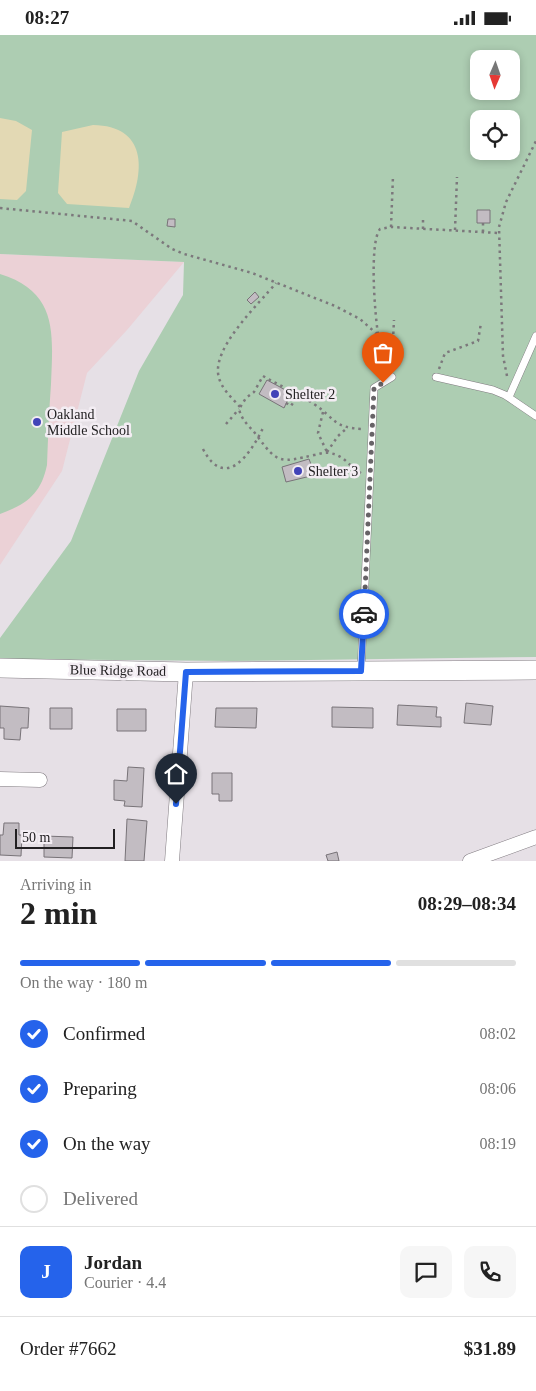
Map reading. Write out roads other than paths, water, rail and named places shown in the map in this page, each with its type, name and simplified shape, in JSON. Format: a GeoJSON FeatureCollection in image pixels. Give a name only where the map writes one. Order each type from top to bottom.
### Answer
{"type":"FeatureCollection","features":[{"type":"Feature","properties":{"kind":"street","name":"Blue Ridge Road"},"geometry":{"type":"LineString","coordinates":[[0,668],[186,672],[536,670]]}},
{"type":"Feature","properties":{"kind":"street"},"geometry":{"type":"LineString","coordinates":[[172,861],[186,672]]}},
{"type":"Feature","properties":{"kind":"street"},"geometry":{"type":"LineString","coordinates":[[0,779],[40,780]]}},
{"type":"Feature","properties":{"kind":"street"},"geometry":{"type":"LineString","coordinates":[[470,861],[536,837]]}},
{"type":"Feature","properties":{"kind":"lane"},"geometry":{"type":"LineString","coordinates":[[507,396],[536,336]]}},
{"type":"Feature","properties":{"kind":"lane"},"geometry":{"type":"LineString","coordinates":[[361,671],[374,388],[392,377]]}},
{"type":"Feature","properties":{"kind":"lane"},"geometry":{"type":"LineString","coordinates":[[436,377],[507,396],[536,416]]}},
{"type":"Feature","properties":{"kind":"place","name":"Shelter 2"},"geometry":{"type":"Point","coordinates":[275,394]}},
{"type":"Feature","properties":{"kind":"place","name":"Oakland Middle School"},"geometry":{"type":"Point","coordinates":[37,422]}},
{"type":"Feature","properties":{"kind":"place","name":"Shelter 3"},"geometry":{"type":"Point","coordinates":[298,471]}}]}
